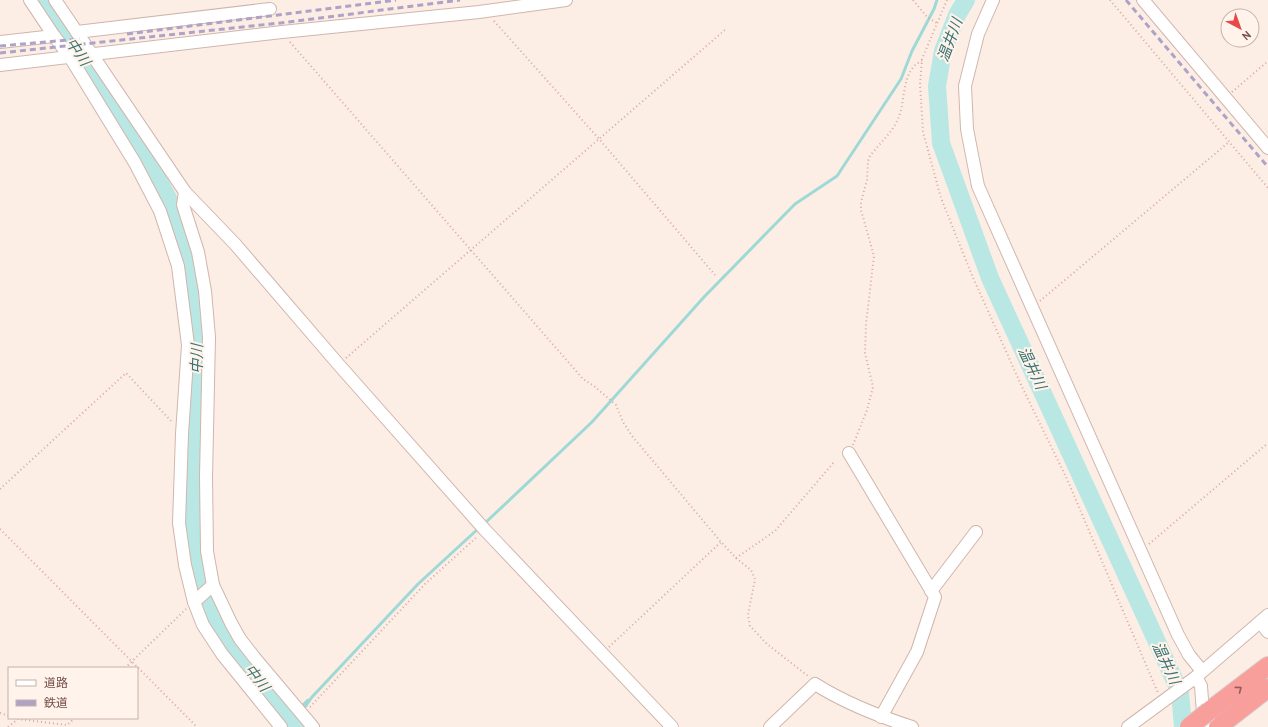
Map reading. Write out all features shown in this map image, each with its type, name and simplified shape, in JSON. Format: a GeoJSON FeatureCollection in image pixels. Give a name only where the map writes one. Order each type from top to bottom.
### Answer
{"type":"FeatureCollection","features":[{"type":"Feature","properties":{"kind":"highway"},"geometry":{"type":"LineString","coordinates":[[1189,727],[1207,719],[1268,666]]}},
{"type":"Feature","properties":{"kind":"highway"},"geometry":{"type":"LineString","coordinates":[[1218,727],[1268,688]]}},
{"type":"Feature","properties":{"kind":"street"},"geometry":{"type":"LineString","coordinates":[[30,0],[70,57],[135,164],[160,211],[178,266],[188,345],[182,434],[179,523],[184,565],[193,603],[203,625],[222,654],[281,727]]}},
{"type":"Feature","properties":{"kind":"street"},"geometry":{"type":"LineString","coordinates":[[55,0],[186,192],[235,244],[339,365],[482,526],[672,727]]}},
{"type":"Feature","properties":{"kind":"street"},"geometry":{"type":"LineString","coordinates":[[0,65],[481,8],[566,0]]}},
{"type":"Feature","properties":{"kind":"street"},"geometry":{"type":"LineString","coordinates":[[993,0],[978,34],[966,86],[967,129],[978,186],[1140,551],[1189,655],[1201,686],[1207,719]]}},
{"type":"Feature","properties":{"kind":"street"},"geometry":{"type":"LineString","coordinates":[[1143,0],[1268,148]]}},
{"type":"Feature","properties":{"kind":"street"},"geometry":{"type":"LineString","coordinates":[[77,32],[270,9]]}},
{"type":"Feature","properties":{"kind":"street"},"geometry":{"type":"LineString","coordinates":[[0,42],[54,36]]}},
{"type":"Feature","properties":{"kind":"street"},"geometry":{"type":"LineString","coordinates":[[186,192],[183,205],[198,252],[205,291],[209,337],[206,477],[207,551],[212,586],[240,639],[313,727]]}},
{"type":"Feature","properties":{"kind":"street"},"geometry":{"type":"LineString","coordinates":[[850,453],[935,597],[917,652],[881,717]]}},
{"type":"Feature","properties":{"kind":"street"},"geometry":{"type":"LineString","coordinates":[[931,591],[976,532]]}},
{"type":"Feature","properties":{"kind":"street"},"geometry":{"type":"LineString","coordinates":[[193,603],[212,586]]}},
{"type":"Feature","properties":{"kind":"street"},"geometry":{"type":"LineString","coordinates":[[1128,727],[1197,676],[1264,618],[1268,632]]}},
{"type":"Feature","properties":{"kind":"street"},"geometry":{"type":"LineString","coordinates":[[770,727],[815,684],[832,695],[881,717],[912,727]]}},
{"type":"Feature","properties":{"kind":"path"},"geometry":{"type":"LineString","coordinates":[[913,0],[927,17],[937,24]]}},
{"type":"Feature","properties":{"kind":"path"},"geometry":{"type":"LineString","coordinates":[[947,0],[922,61],[920,84],[923,132],[941,198],[971,273],[1022,387],[1067,479],[1163,702]]}},
{"type":"Feature","properties":{"kind":"path"},"geometry":{"type":"LineString","coordinates":[[1110,0],[1268,188]]}},
{"type":"Feature","properties":{"kind":"path"},"geometry":{"type":"LineString","coordinates":[[481,8],[600,140],[715,275]]}},
{"type":"Feature","properties":{"kind":"path"},"geometry":{"type":"LineString","coordinates":[[339,365],[600,140],[726,29]]}},
{"type":"Feature","properties":{"kind":"path"},"geometry":{"type":"LineString","coordinates":[[282,32],[583,379],[594,386],[616,405],[623,422],[632,436],[721,542],[736,558],[751,570],[755,579],[748,616],[750,626],[766,644],[814,680],[815,684]]}},
{"type":"Feature","properties":{"kind":"path"},"geometry":{"type":"LineString","coordinates":[[850,453],[867,410],[873,387],[865,352],[866,324],[874,256],[861,210],[861,202],[867,180],[868,161],[870,156],[898,120],[904,91],[909,76],[916,63],[922,61]]}},
{"type":"Feature","properties":{"kind":"path"},"geometry":{"type":"LineString","coordinates":[[1225,98],[1268,61]]}},
{"type":"Feature","properties":{"kind":"path"},"geometry":{"type":"LineString","coordinates":[[1033,307],[1229,142]]}},
{"type":"Feature","properties":{"kind":"path"},"geometry":{"type":"LineString","coordinates":[[0,489],[126,373],[182,434]]}},
{"type":"Feature","properties":{"kind":"path"},"geometry":{"type":"LineString","coordinates":[[1140,551],[1268,443]]}},
{"type":"Feature","properties":{"kind":"path"},"geometry":{"type":"LineString","coordinates":[[736,558],[775,531],[835,461]]}},
{"type":"Feature","properties":{"kind":"path"},"geometry":{"type":"LineString","coordinates":[[303,715],[425,584],[482,526]]}},
{"type":"Feature","properties":{"kind":"path"},"geometry":{"type":"LineString","coordinates":[[0,529],[136,667]]}},
{"type":"Feature","properties":{"kind":"path"},"geometry":{"type":"LineString","coordinates":[[603,653],[721,542]]}},
{"type":"Feature","properties":{"kind":"path"},"geometry":{"type":"LineString","coordinates":[[126,667],[193,603]]}},
{"type":"Feature","properties":{"kind":"path"},"geometry":{"type":"LineString","coordinates":[[138,669],[197,727]]}},
{"type":"Feature","properties":{"kind":"path"},"geometry":{"type":"LineString","coordinates":[[8,727],[16,719]]}},
{"type":"Feature","properties":{"kind":"path"},"geometry":{"type":"LineString","coordinates":[[23,719],[68,726]]}},
{"type":"Feature","properties":{"kind":"waterway","name":"中川"},"geometry":{"type":"LineString","coordinates":[[43,0],[105,90],[143,152],[169,200],[196,300],[198,338],[193,512],[194,547],[201,584],[212,614],[223,634],[242,662],[296,727]]}},
{"type":"Feature","properties":{"kind":"waterway"},"geometry":{"type":"LineString","coordinates":[[484,524],[592,422],[704,297],[795,204],[837,176],[901,79],[912,51],[934,9],[937,0]]}},
{"type":"Feature","properties":{"kind":"waterway","name":"温井川"},"geometry":{"type":"LineString","coordinates":[[966,0],[957,15],[943,51],[937,86],[941,143],[990,278],[1180,692],[1183,727]]}},
{"type":"Feature","properties":{"kind":"waterway"},"geometry":{"type":"LineString","coordinates":[[305,707],[312,697],[418,584],[480,527]]}},
{"type":"Feature","properties":{"kind":"waterway"},"geometry":{"type":"LineString","coordinates":[[303,705],[308,700]]}},
{"type":"Feature","properties":{"kind":"waterway"},"geometry":{"type":"LineString","coordinates":[[288,718],[295,711]]}},
{"type":"Feature","properties":{"kind":"waterway","name":"中川"},"geometry":{"type":"LineString","coordinates":[[284,725],[297,714]]}},
{"type":"Feature","properties":{"kind":"railway"},"geometry":{"type":"LineString","coordinates":[[127,34],[396,0]]}},
{"type":"Feature","properties":{"kind":"railway"},"geometry":{"type":"LineString","coordinates":[[0,53],[289,22],[460,0]]}},
{"type":"Feature","properties":{"kind":"railway"},"geometry":{"type":"LineString","coordinates":[[1126,0],[1268,167]]}},
{"type":"Feature","properties":{"kind":"railway"},"geometry":{"type":"LineString","coordinates":[[0,46],[80,39]]}}]}
